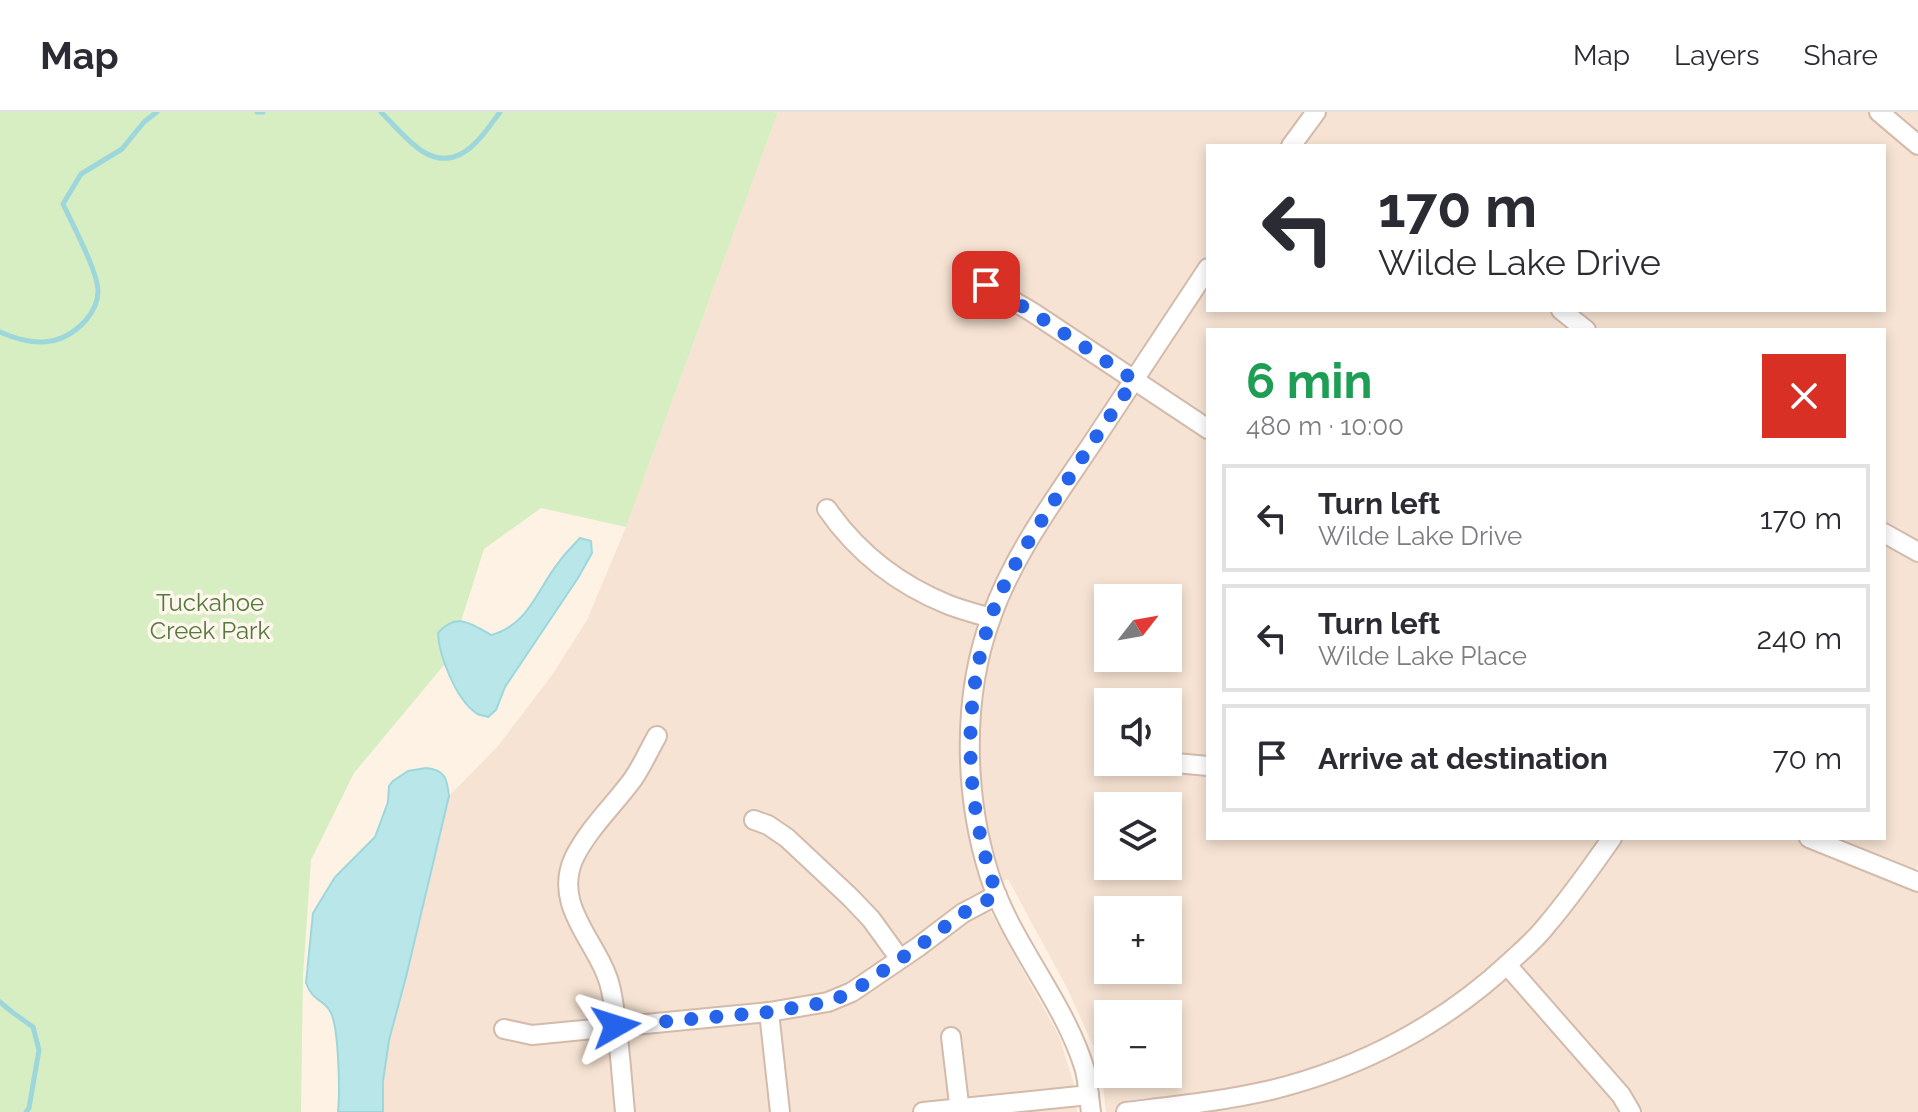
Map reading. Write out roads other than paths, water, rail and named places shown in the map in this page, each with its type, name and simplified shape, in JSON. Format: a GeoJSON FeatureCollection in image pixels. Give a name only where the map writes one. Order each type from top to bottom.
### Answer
{"type":"FeatureCollection","features":[{"type":"Feature","properties":{"kind":"street"},"geometry":{"type":"LineString","coordinates":[[1292,144],[1315,112]]}},
{"type":"Feature","properties":{"kind":"street"},"geometry":{"type":"LineString","coordinates":[[1879,112],[1918,145]]}},
{"type":"Feature","properties":{"kind":"street"},"geometry":{"type":"LineString","coordinates":[[923,1112],[1090,1104],[1085,1072],[1064,1022],[1008,921],[982,849],[970,763],[975,683],[991,618],[1019,557],[1206,271]]}},
{"type":"Feature","properties":{"kind":"street"},"geometry":{"type":"LineString","coordinates":[[986,285],[1206,428]]}},
{"type":"Feature","properties":{"kind":"street"},"geometry":{"type":"LineString","coordinates":[[1564,312],[1584,328]]}},
{"type":"Feature","properties":{"kind":"street"},"geometry":{"type":"LineString","coordinates":[[827,509],[843,532],[887,571],[949,605],[991,618]]}},
{"type":"Feature","properties":{"kind":"street"},"geometry":{"type":"LineString","coordinates":[[1886,534],[1918,552]]}},
{"type":"Feature","properties":{"kind":"street"},"geometry":{"type":"LineString","coordinates":[[625,1112],[608,979],[572,911],[568,889],[573,859],[633,778],[657,736]]}},
{"type":"Feature","properties":{"kind":"street"},"geometry":{"type":"LineString","coordinates":[[1182,764],[1206,766]]}},
{"type":"Feature","properties":{"kind":"street"},"geometry":{"type":"LineString","coordinates":[[754,820],[787,838],[850,897],[871,919],[900,959]]}},
{"type":"Feature","properties":{"kind":"street"},"geometry":{"type":"LineString","coordinates":[[1126,1112],[1231,1105],[1375,1054],[1425,1027],[1472,995],[1546,927],[1611,840]]}},
{"type":"Feature","properties":{"kind":"street"},"geometry":{"type":"LineString","coordinates":[[1814,840],[1918,882]]}},
{"type":"Feature","properties":{"kind":"street"},"geometry":{"type":"LineString","coordinates":[[504,1029],[532,1035],[769,1012],[828,1002],[852,992],[963,913],[997,895]]}},
{"type":"Feature","properties":{"kind":"street"},"geometry":{"type":"LineString","coordinates":[[1507,965],[1621,1095],[1631,1112]]}},
{"type":"Feature","properties":{"kind":"street"},"geometry":{"type":"LineString","coordinates":[[769,1012],[780,1112]]}},
{"type":"Feature","properties":{"kind":"street"},"geometry":{"type":"LineString","coordinates":[[951,1037],[959,1110]]}},
{"type":"Feature","properties":{"kind":"water"},"geometry":{"type":"Polygon","coordinates":[[[580,538],[591,541],[592,553],[578,578],[505,687],[496,710],[488,717],[477,714],[462,698],[450,676],[438,633],[457,621],[491,635],[515,623],[580,538]]]}},
{"type":"Feature","properties":{"kind":"water"},"geometry":{"type":"Polygon","coordinates":[[[426,768],[444,776],[449,796],[389,1040],[383,1081],[383,1112],[338,1112],[338,1060],[333,1019],[327,1007],[312,994],[306,983],[313,913],[335,877],[375,837],[388,802],[389,786],[408,771],[426,768]]]}},
{"type":"Feature","properties":{"kind":"waterway"},"geometry":{"type":"LineString","coordinates":[[0,332],[23,340],[46,342],[67,336],[88,317],[97,299],[97,283],[63,204],[81,174],[122,149],[144,122],[157,112]]}},
{"type":"Feature","properties":{"kind":"waterway"},"geometry":{"type":"LineString","coordinates":[[257,112],[263,112]]}},
{"type":"Feature","properties":{"kind":"waterway"},"geometry":{"type":"LineString","coordinates":[[381,112],[422,151],[447,158],[467,150],[500,112]]}},
{"type":"Feature","properties":{"kind":"waterway"},"geometry":{"type":"LineString","coordinates":[[0,1002],[33,1027],[39,1050],[26,1112]]}},
{"type":"Feature","properties":{"kind":"park label","name":"Tuckahoe Creek Park"},"geometry":{"type":"Point","coordinates":[210,617]}}]}
